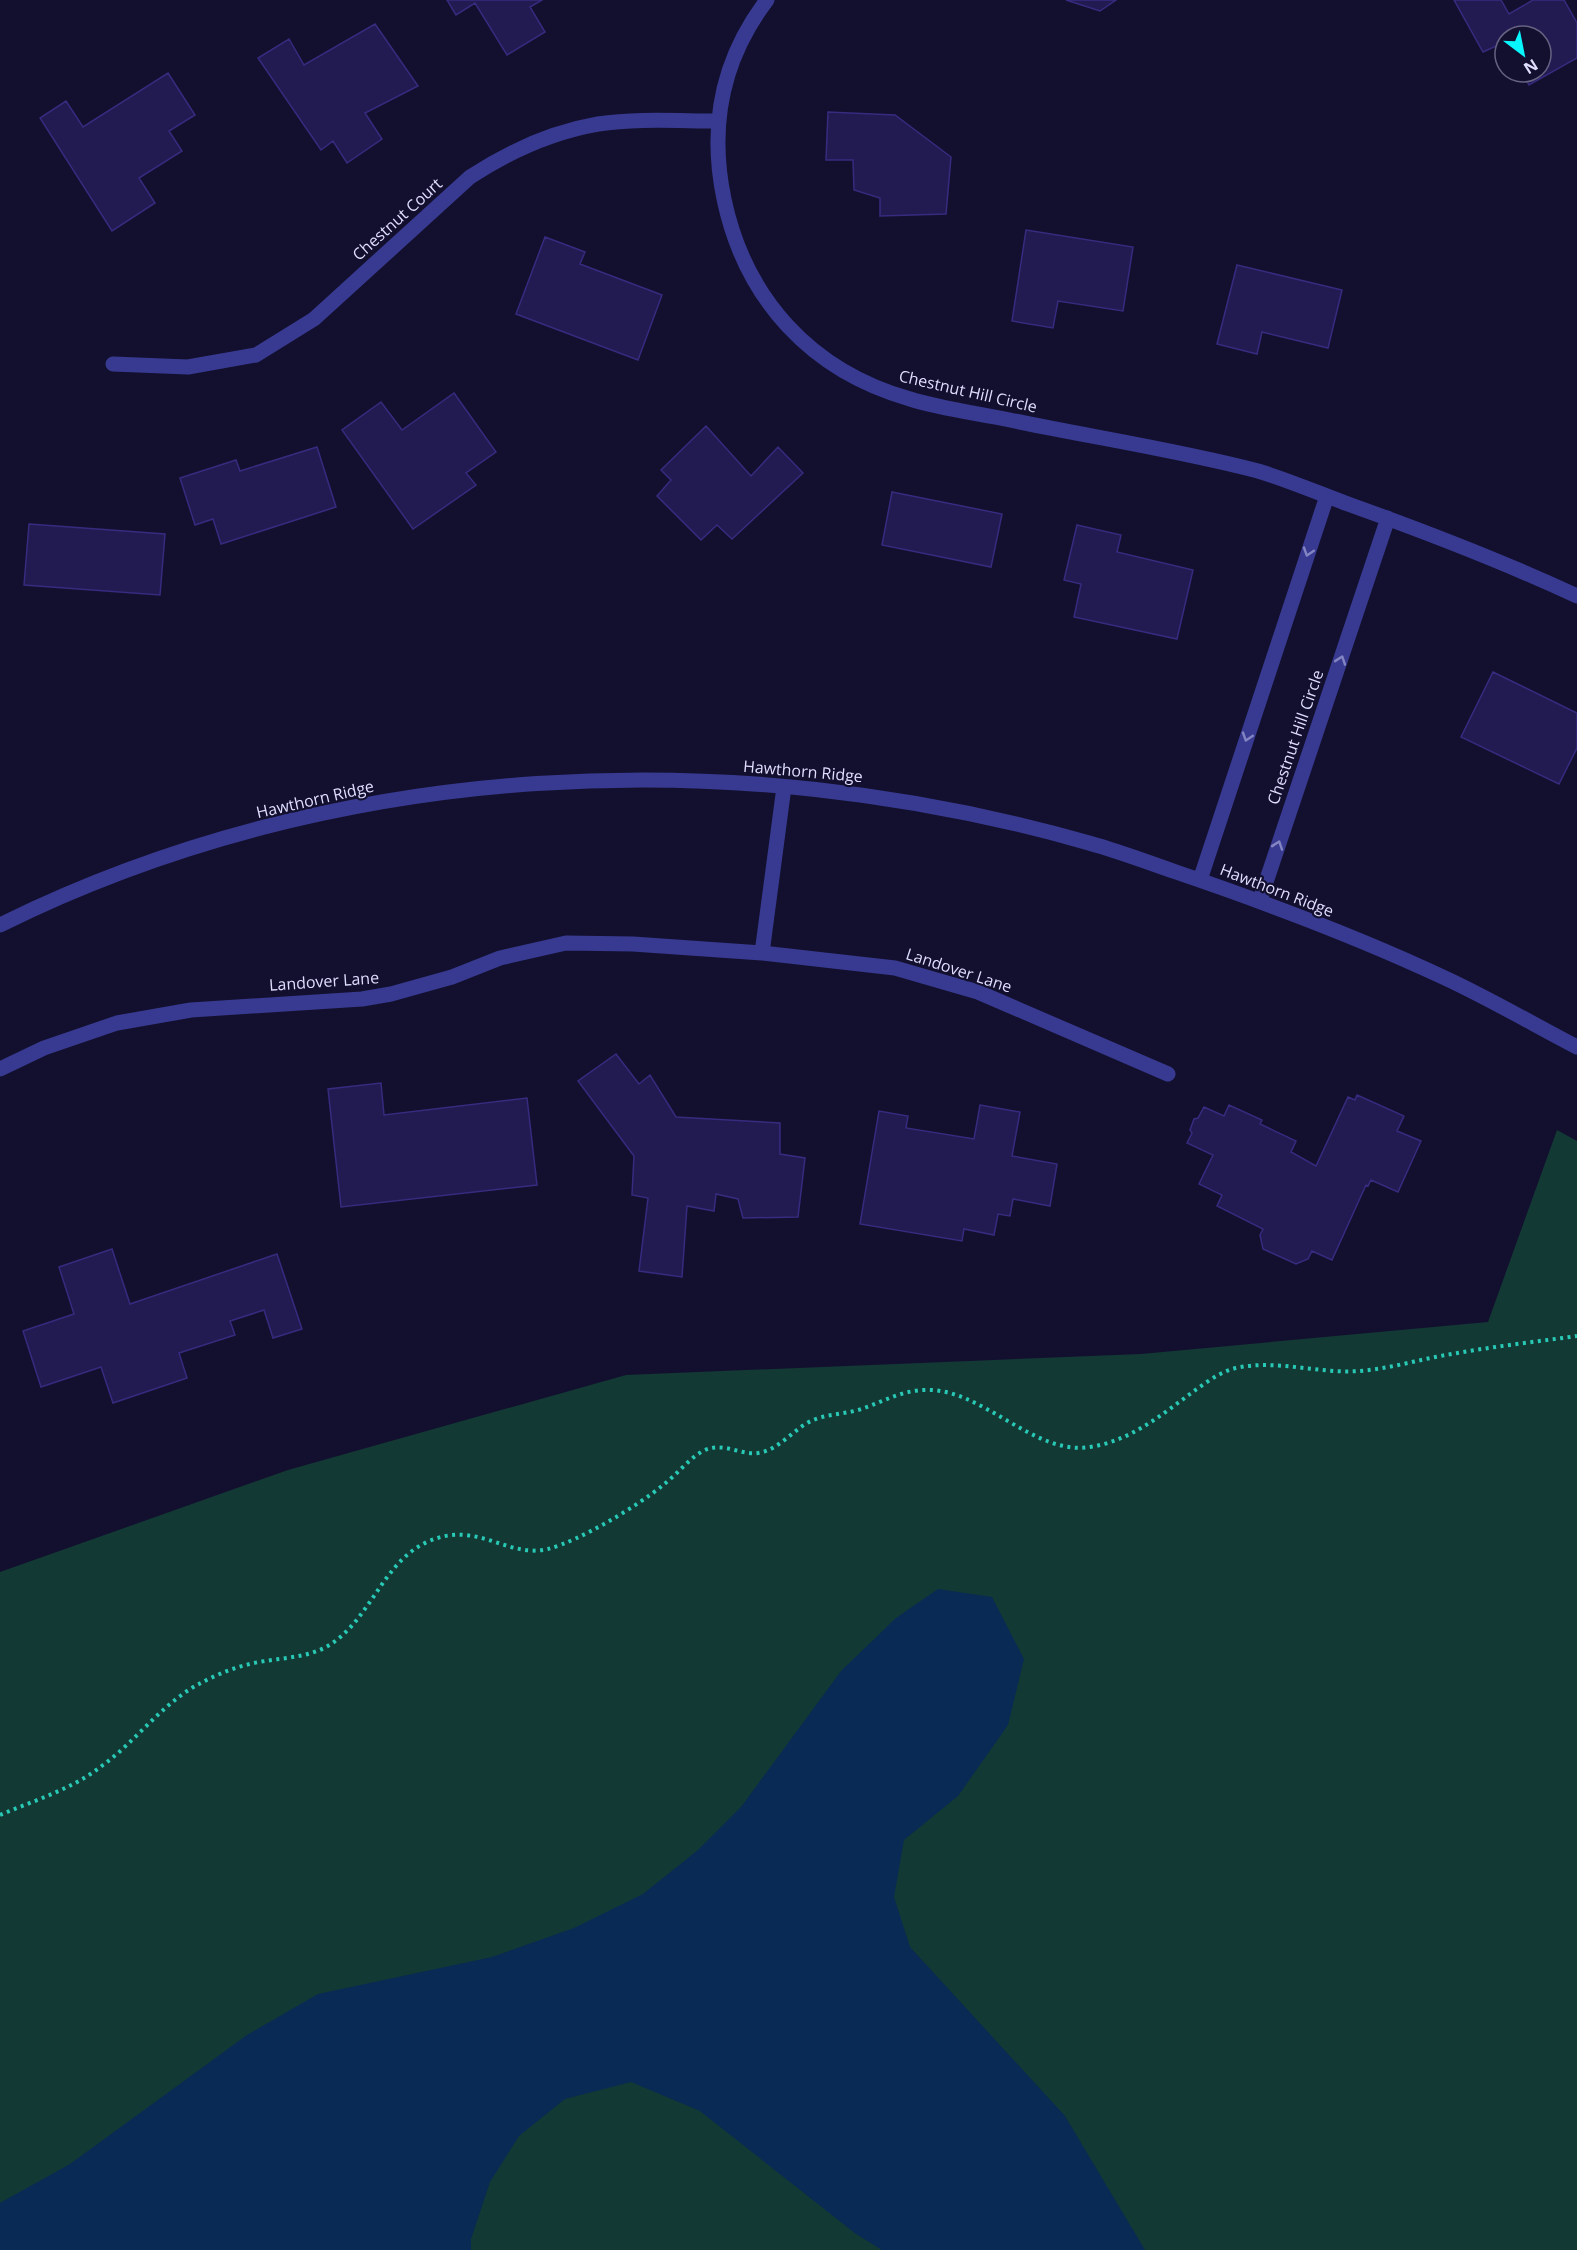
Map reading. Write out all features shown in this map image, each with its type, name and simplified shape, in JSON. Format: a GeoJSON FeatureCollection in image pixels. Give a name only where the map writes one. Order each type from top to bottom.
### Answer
{"type":"FeatureCollection","features":[{"type":"Feature","properties":{"kind":"street","name":"Chestnut Hill Circle"},"geometry":{"type":"LineString","coordinates":[[767,0],[742,41],[720,100],[717,164],[730,225],[755,285],[797,336],[826,360],[852,377],[909,399],[1259,472],[1389,518],[1522,571],[1577,596]]}},
{"type":"Feature","properties":{"kind":"street","name":"Chestnut Court"},"geometry":{"type":"LineString","coordinates":[[113,364],[188,367],[256,355],[314,319],[470,177],[495,160],[552,136],[598,124],[644,121],[718,122]]}},
{"type":"Feature","properties":{"kind":"street"},"geometry":{"type":"LineString","coordinates":[[1200,880],[1327,496]]}},
{"type":"Feature","properties":{"kind":"street","name":"Chestnut Hill Circle"},"geometry":{"type":"LineString","coordinates":[[1260,900],[1389,518]]}},
{"type":"Feature","properties":{"kind":"street","name":"Hawthorn Ridge"},"geometry":{"type":"LineString","coordinates":[[0,925],[106,878],[170,855],[261,829],[394,800],[562,781],[658,778],[784,787],[881,796],[1006,822],[1091,843],[1260,900],[1445,978],[1577,1047]]}},
{"type":"Feature","properties":{"kind":"street"},"geometry":{"type":"LineString","coordinates":[[762,952],[784,787]]}},
{"type":"Feature","properties":{"kind":"street","name":"Landover Lane"},"geometry":{"type":"LineString","coordinates":[[0,1069],[44,1048],[117,1023],[191,1010],[362,999],[391,994],[549,945],[633,944],[762,952],[895,968],[978,992],[1168,1074]]}},
{"type":"Feature","properties":{"kind":"path"},"geometry":{"type":"LineString","coordinates":[[0,1815],[84,1779],[108,1762],[172,1702],[195,1686],[244,1665],[314,1653],[331,1644],[351,1626],[399,1562],[426,1542],[444,1537],[478,1536],[528,1551],[557,1546],[646,1498],[707,1448],[721,1446],[746,1454],[760,1454],[776,1447],[805,1424],[821,1416],[857,1410],[890,1398],[928,1389],[966,1400],[1058,1446],[1075,1449],[1092,1447],[1140,1430],[1222,1372],[1238,1367],[1274,1366],[1359,1371],[1451,1354],[1577,1336]]}},
{"type":"Feature","properties":{"kind":"green space"},"geometry":{"type":"Polygon","coordinates":[[[1557,1130],[1577,1141],[1577,2250],[0,2250],[0,1572],[288,1470],[626,1375],[1141,1354],[1488,1322],[1557,1130]]]}},
{"type":"Feature","properties":{"kind":"water"},"geometry":{"type":"Polygon","coordinates":[[[938,1589],[992,1597],[1024,1659],[1008,1725],[958,1796],[904,1840],[894,1897],[910,1947],[1065,2116],[1145,2250],[882,2250],[856,2234],[700,2111],[631,2082],[565,2099],[519,2136],[490,2182],[471,2239],[471,2250],[0,2250],[0,2203],[70,2164],[247,2035],[318,1994],[492,1957],[574,1928],[643,1894],[698,1850],[741,1807],[841,1671],[896,1618],[938,1589]]]}},
{"type":"Feature","properties":{"kind":"building"},"geometry":{"type":"Polygon","coordinates":[[[447,0],[542,0],[530,7],[545,32],[507,55],[475,3],[456,15],[447,0]]]}},
{"type":"Feature","properties":{"kind":"building"},"geometry":{"type":"Polygon","coordinates":[[[1066,0],[1116,0],[1100,11],[1066,0]]]}},
{"type":"Feature","properties":{"kind":"building"},"geometry":{"type":"Polygon","coordinates":[[[1454,0],[1501,0],[1509,14],[1533,0],[1564,0],[1577,23],[1577,58],[1553,72],[1553,24],[1493,24],[1493,47],[1483,52],[1454,0]]]}},
{"type":"Feature","properties":{"kind":"building"},"geometry":{"type":"Polygon","coordinates":[[[375,24],[418,86],[365,113],[382,139],[347,163],[333,141],[321,150],[258,58],[289,39],[304,65],[375,24]]]}},
{"type":"Feature","properties":{"kind":"building"},"geometry":{"type":"Polygon","coordinates":[[[168,73],[195,115],[169,131],[182,151],[139,178],[155,203],[112,231],[40,118],[66,101],[83,127],[168,73]]]}},
{"type":"Feature","properties":{"kind":"building"},"geometry":{"type":"Polygon","coordinates":[[[828,112],[895,115],[951,157],[946,214],[880,216],[880,198],[854,190],[853,160],[826,160],[828,112]]]}},
{"type":"Feature","properties":{"kind":"building"},"geometry":{"type":"Polygon","coordinates":[[[1026,230],[1133,247],[1123,311],[1058,301],[1053,328],[1012,321],[1026,230]]]}},
{"type":"Feature","properties":{"kind":"building"},"geometry":{"type":"Polygon","coordinates":[[[545,237],[585,252],[580,264],[662,295],[638,360],[516,314],[545,237]]]}},
{"type":"Feature","properties":{"kind":"building"},"geometry":{"type":"Polygon","coordinates":[[[1237,265],[1342,290],[1328,348],[1262,332],[1257,354],[1217,344],[1237,265]]]}},
{"type":"Feature","properties":{"kind":"building"},"geometry":{"type":"Polygon","coordinates":[[[454,393],[496,452],[466,473],[476,485],[413,529],[342,430],[381,402],[402,430],[454,393]]]}},
{"type":"Feature","properties":{"kind":"building"},"geometry":{"type":"Polygon","coordinates":[[[706,426],[751,476],[778,447],[803,473],[732,539],[717,525],[701,540],[657,496],[671,480],[661,470],[706,426]]]}},
{"type":"Feature","properties":{"kind":"building"},"geometry":{"type":"Polygon","coordinates":[[[317,447],[336,507],[221,544],[213,519],[195,525],[180,478],[236,460],[240,471],[317,447]]]}},
{"type":"Feature","properties":{"kind":"building"},"geometry":{"type":"Polygon","coordinates":[[[892,492],[1002,514],[991,567],[882,545],[892,492]]]}},
{"type":"Feature","properties":{"kind":"building"},"geometry":{"type":"Polygon","coordinates":[[[29,524],[165,534],[160,595],[24,585],[29,524]]]}},
{"type":"Feature","properties":{"kind":"building"},"geometry":{"type":"Polygon","coordinates":[[[1077,525],[1121,535],[1117,552],[1193,570],[1177,639],[1074,617],[1081,584],[1064,580],[1077,525]]]}},
{"type":"Feature","properties":{"kind":"building"},"geometry":{"type":"Polygon","coordinates":[[[1493,672],[1577,713],[1577,748],[1559,784],[1461,737],[1493,672]]]}},
{"type":"Feature","properties":{"kind":"building"},"geometry":{"type":"Polygon","coordinates":[[[616,1054],[639,1084],[650,1075],[676,1117],[780,1123],[780,1154],[805,1158],[798,1217],[743,1218],[738,1199],[716,1194],[714,1211],[687,1206],[682,1277],[639,1271],[648,1198],[632,1195],[634,1156],[578,1081],[616,1054]]]}},
{"type":"Feature","properties":{"kind":"building"},"geometry":{"type":"Polygon","coordinates":[[[381,1083],[384,1115],[527,1098],[537,1185],[341,1207],[328,1089],[381,1083]]]}},
{"type":"Feature","properties":{"kind":"building"},"geometry":{"type":"Polygon","coordinates":[[[1357,1095],[1404,1116],[1397,1131],[1421,1141],[1398,1192],[1371,1180],[1368,1186],[1366,1185],[1332,1260],[1312,1251],[1308,1259],[1296,1264],[1263,1249],[1260,1235],[1263,1229],[1217,1206],[1222,1195],[1199,1184],[1213,1155],[1187,1143],[1192,1133],[1190,1130],[1194,1119],[1198,1118],[1204,1107],[1224,1116],[1229,1105],[1262,1120],[1260,1124],[1296,1141],[1291,1152],[1316,1166],[1348,1097],[1355,1100],[1357,1095]]]}},
{"type":"Feature","properties":{"kind":"building"},"geometry":{"type":"Polygon","coordinates":[[[980,1105],[1020,1112],[1012,1156],[1057,1164],[1050,1206],[1013,1199],[1010,1216],[998,1214],[994,1235],[964,1229],[962,1241],[860,1224],[879,1111],[908,1116],[906,1128],[974,1139],[980,1105]]]}},
{"type":"Feature","properties":{"kind":"building"},"geometry":{"type":"Polygon","coordinates":[[[112,1249],[130,1304],[277,1254],[302,1329],[273,1338],[264,1310],[230,1321],[235,1335],[179,1353],[187,1378],[113,1403],[101,1367],[41,1387],[23,1331],[74,1314],[59,1267],[112,1249]]]}}]}
